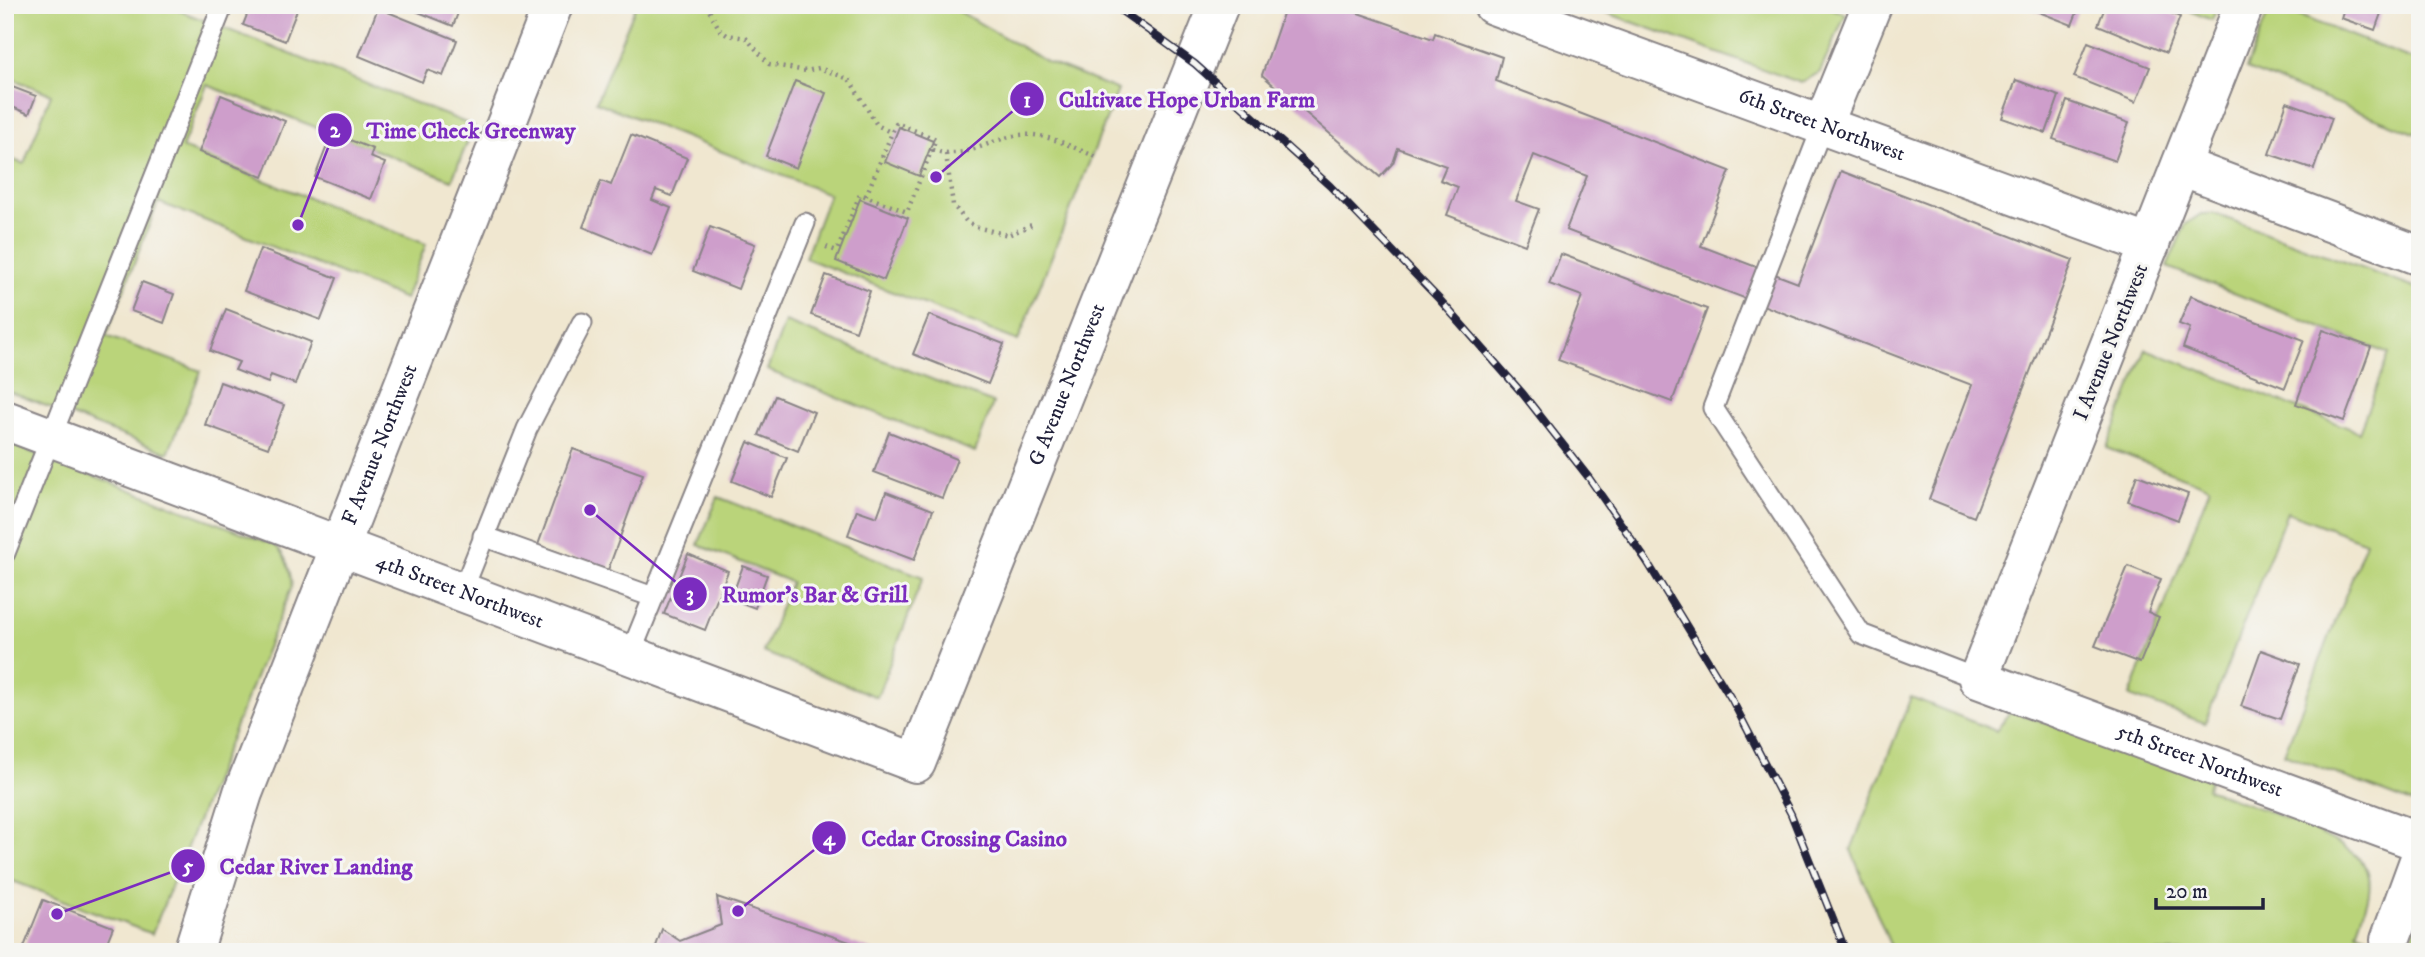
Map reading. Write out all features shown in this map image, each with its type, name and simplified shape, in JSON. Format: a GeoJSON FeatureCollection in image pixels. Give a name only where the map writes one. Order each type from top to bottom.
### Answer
{"type":"FeatureCollection","features":[{"type":"Feature","properties":{"kind":"street","name":"F Avenue Northwest"},"geometry":{"type":"LineString","coordinates":[[193,952],[243,793],[553,5]]}},
{"type":"Feature","properties":{"kind":"street","name":"G Avenue Northwest"},"geometry":{"type":"LineString","coordinates":[[916,763],[1219,5]]}},
{"type":"Feature","properties":{"kind":"street","name":"6th Street Northwest"},"geometry":{"type":"LineString","coordinates":[[1493,5],[1536,13],[1823,125],[2150,245]]}},
{"type":"Feature","properties":{"kind":"street"},"geometry":{"type":"LineString","coordinates":[[1823,125],[1872,5]]}},
{"type":"Feature","properties":{"kind":"street","name":"I Avenue Northwest"},"geometry":{"type":"LineString","coordinates":[[1978,679],[2244,5]]}},
{"type":"Feature","properties":{"kind":"street"},"geometry":{"type":"LineString","coordinates":[[2180,166],[2420,256]]}},
{"type":"Feature","properties":{"kind":"street","name":"4th Street Northwest"},"geometry":{"type":"LineString","coordinates":[[5,420],[916,763]]}},
{"type":"Feature","properties":{"kind":"street","name":"5th Street Northwest"},"geometry":{"type":"LineString","coordinates":[[1978,679],[2420,842]]}},
{"type":"Feature","properties":{"kind":"street"},"geometry":{"type":"LineString","coordinates":[[2390,940],[2420,858]]}},
{"type":"Feature","properties":{"kind":"street","name":"F Avenue Northwest"},"geometry":{"type":"LineString","coordinates":[[212,885],[214,952]]}},
{"type":"Feature","properties":{"kind":"lane"},"geometry":{"type":"LineString","coordinates":[[5,553],[223,5]]}},
{"type":"Feature","properties":{"kind":"lane"},"geometry":{"type":"LineString","coordinates":[[1823,125],[1713,408],[1861,634],[1978,679]]}},
{"type":"Feature","properties":{"kind":"lane"},"geometry":{"type":"LineString","coordinates":[[629,655],[802,229]]}},
{"type":"Feature","properties":{"kind":"lane"},"geometry":{"type":"LineString","coordinates":[[462,592],[527,429],[582,323]]}},
{"type":"Feature","properties":{"kind":"lane"},"geometry":{"type":"LineString","coordinates":[[483,536],[653,597]]}},
{"type":"Feature","properties":{"kind":"path"},"geometry":{"type":"LineString","coordinates":[[706,5],[720,30],[727,35],[746,38],[769,64],[806,71],[819,68],[849,79],[877,125],[892,133]]}},
{"type":"Feature","properties":{"kind":"path"},"geometry":{"type":"LineString","coordinates":[[802,229],[836,251],[860,194],[907,212],[936,139],[896,123],[866,196]]}},
{"type":"Feature","properties":{"kind":"path"},"geometry":{"type":"LineString","coordinates":[[932,150],[946,154],[965,154],[1018,135],[1034,134],[1097,157]]}},
{"type":"Feature","properties":{"kind":"path"},"geometry":{"type":"LineString","coordinates":[[946,154],[953,205],[967,221],[976,227],[1008,235],[1034,224]]}},
{"type":"Feature","properties":{"kind":"green space"},"geometry":{"type":"Polygon","coordinates":[[[5,5],[165,5],[474,126],[452,180],[207,85],[182,148],[426,244],[405,299],[158,202],[106,336],[201,371],[168,453],[5,390],[5,157],[24,164],[51,94],[5,76],[5,5]]]}},
{"type":"Feature","properties":{"kind":"green space"},"geometry":{"type":"Polygon","coordinates":[[[636,5],[948,5],[1047,62],[1118,90],[1018,341],[805,258],[829,194],[596,102],[636,5]]]}},
{"type":"Feature","properties":{"kind":"green space"},"geometry":{"type":"Polygon","coordinates":[[[1585,5],[1823,5],[1846,14],[1820,72],[1801,83],[1585,5]]]}},
{"type":"Feature","properties":{"kind":"green space"},"geometry":{"type":"Polygon","coordinates":[[[2174,5],[2218,5],[2212,20],[2174,5]]]}},
{"type":"Feature","properties":{"kind":"green space"},"geometry":{"type":"Polygon","coordinates":[[[2271,5],[2420,62],[2420,135],[2246,69],[2271,5]]]}},
{"type":"Feature","properties":{"kind":"green space"},"geometry":{"type":"Polygon","coordinates":[[[2201,214],[2215,214],[2420,290],[2420,806],[2284,754],[2366,542],[2287,512],[2205,723],[2130,696],[2210,487],[2107,448],[2146,349],[2359,432],[2389,354],[2167,267],[2185,225],[2201,214]]]}},
{"type":"Feature","properties":{"kind":"green space"},"geometry":{"type":"Polygon","coordinates":[[[785,322],[993,403],[975,452],[767,370],[785,322]]]}},
{"type":"Feature","properties":{"kind":"green space"},"geometry":{"type":"Polygon","coordinates":[[[5,442],[275,545],[289,569],[292,586],[152,934],[5,878],[5,442]]]}},
{"type":"Feature","properties":{"kind":"green space"},"geometry":{"type":"Polygon","coordinates":[[[718,497],[923,577],[877,697],[763,652],[791,582],[698,545],[718,497]]]}},
{"type":"Feature","properties":{"kind":"green space"},"geometry":{"type":"Polygon","coordinates":[[[1911,697],[1996,731],[2011,711],[2210,777],[2207,789],[2294,822],[2339,844],[2356,856],[2366,868],[2370,883],[2368,900],[2357,932],[2406,950],[2420,915],[2420,952],[1893,952],[1851,850],[1911,697]]]}},
{"type":"Feature","properties":{"kind":"building"},"geometry":{"type":"Polygon","coordinates":[[[251,5],[299,5],[285,41],[243,25],[251,5]]]}},
{"type":"Feature","properties":{"kind":"building"},"geometry":{"type":"Polygon","coordinates":[[[401,5],[461,5],[453,26],[401,5]]]}},
{"type":"Feature","properties":{"kind":"building"},"geometry":{"type":"Polygon","coordinates":[[[1286,5],[1335,5],[1433,39],[1435,33],[1502,57],[1496,81],[1730,171],[1701,246],[1798,283],[1841,171],[2073,260],[1974,517],[1929,499],[1972,385],[1566,230],[1587,176],[1534,155],[1516,201],[1539,209],[1525,245],[1447,215],[1458,187],[1440,180],[1446,166],[1398,148],[1393,163],[1380,177],[1262,75],[1286,5]]]}},
{"type":"Feature","properties":{"kind":"building"},"geometry":{"type":"Polygon","coordinates":[[[2021,5],[2080,5],[2072,25],[2021,5]]]}},
{"type":"Feature","properties":{"kind":"building"},"geometry":{"type":"Polygon","coordinates":[[[2106,5],[2152,5],[2180,17],[2166,53],[2098,25],[2106,5]]]}},
{"type":"Feature","properties":{"kind":"building"},"geometry":{"type":"Polygon","coordinates":[[[2337,5],[2384,5],[2375,30],[2341,18],[2344,8],[2337,5]]]}},
{"type":"Feature","properties":{"kind":"building"},"geometry":{"type":"Polygon","coordinates":[[[378,8],[457,40],[443,76],[427,70],[422,82],[359,56],[378,8]]]}},
{"type":"Feature","properties":{"kind":"building"},"geometry":{"type":"Polygon","coordinates":[[[2088,42],[2150,67],[2136,102],[2074,77],[2088,42]]]}},
{"type":"Feature","properties":{"kind":"building"},"geometry":{"type":"Polygon","coordinates":[[[2016,80],[2059,96],[2046,133],[2002,118],[2016,80]]]}},
{"type":"Feature","properties":{"kind":"building"},"geometry":{"type":"Polygon","coordinates":[[[795,81],[826,93],[796,168],[766,156],[795,81]]]}},
{"type":"Feature","properties":{"kind":"building"},"geometry":{"type":"Polygon","coordinates":[[[7,85],[36,96],[29,114],[5,104],[7,85]]]}},
{"type":"Feature","properties":{"kind":"building"},"geometry":{"type":"Polygon","coordinates":[[[221,95],[285,121],[263,177],[199,152],[221,95]]]}},
{"type":"Feature","properties":{"kind":"building"},"geometry":{"type":"Polygon","coordinates":[[[2067,101],[2129,123],[2115,161],[2053,139],[2067,101]]]}},
{"type":"Feature","properties":{"kind":"building"},"geometry":{"type":"Polygon","coordinates":[[[2287,102],[2332,118],[2314,169],[2269,154],[2287,102]]]}},
{"type":"Feature","properties":{"kind":"building"},"geometry":{"type":"Polygon","coordinates":[[[899,127],[933,141],[919,176],[885,162],[899,127]]]}},
{"type":"Feature","properties":{"kind":"building"},"geometry":{"type":"Polygon","coordinates":[[[332,133],[373,149],[370,157],[385,163],[371,199],[315,177],[332,133]]]}},
{"type":"Feature","properties":{"kind":"building"},"geometry":{"type":"Polygon","coordinates":[[[631,135],[687,158],[672,196],[656,190],[652,200],[671,208],[652,255],[583,227],[601,181],[611,185],[631,135]]]}},
{"type":"Feature","properties":{"kind":"building"},"geometry":{"type":"Polygon","coordinates":[[[860,199],[908,218],[884,280],[836,261],[860,199]]]}},
{"type":"Feature","properties":{"kind":"building"},"geometry":{"type":"Polygon","coordinates":[[[710,227],[755,244],[738,289],[693,271],[710,227]]]}},
{"type":"Feature","properties":{"kind":"building"},"geometry":{"type":"Polygon","coordinates":[[[260,249],[337,278],[321,320],[244,291],[260,249]]]}},
{"type":"Feature","properties":{"kind":"building"},"geometry":{"type":"Polygon","coordinates":[[[1561,254],[1707,309],[1672,402],[1558,360],[1582,296],[1549,284],[1561,254]]]}},
{"type":"Feature","properties":{"kind":"building"},"geometry":{"type":"Polygon","coordinates":[[[826,275],[870,291],[856,331],[811,315],[826,275]]]}},
{"type":"Feature","properties":{"kind":"building"},"geometry":{"type":"Polygon","coordinates":[[[142,282],[174,294],[164,323],[131,311],[142,282]]]}},
{"type":"Feature","properties":{"kind":"building"},"geometry":{"type":"Polygon","coordinates":[[[2191,296],[2304,340],[2285,388],[2183,348],[2190,328],[2179,324],[2191,296]]]}},
{"type":"Feature","properties":{"kind":"building"},"geometry":{"type":"Polygon","coordinates":[[[226,309],[311,342],[295,384],[271,375],[268,383],[235,370],[239,362],[210,351],[226,309]]]}},
{"type":"Feature","properties":{"kind":"building"},"geometry":{"type":"Polygon","coordinates":[[[929,315],[1004,344],[988,384],[913,354],[929,315]]]}},
{"type":"Feature","properties":{"kind":"building"},"geometry":{"type":"Polygon","coordinates":[[[2323,330],[2371,347],[2344,421],[2296,404],[2323,330]]]}},
{"type":"Feature","properties":{"kind":"building"},"geometry":{"type":"Polygon","coordinates":[[[220,382],[284,405],[268,448],[205,425],[220,382]]]}},
{"type":"Feature","properties":{"kind":"building"},"geometry":{"type":"Polygon","coordinates":[[[775,396],[814,412],[798,451],[759,435],[775,396]]]}},
{"type":"Feature","properties":{"kind":"building"},"geometry":{"type":"Polygon","coordinates":[[[889,432],[957,459],[942,498],[874,472],[889,432]]]}},
{"type":"Feature","properties":{"kind":"building"},"geometry":{"type":"Polygon","coordinates":[[[748,442],[787,458],[771,497],[732,481],[748,442]]]}},
{"type":"Feature","properties":{"kind":"building"},"geometry":{"type":"Polygon","coordinates":[[[573,449],[643,474],[608,570],[538,545],[573,449]]]}},
{"type":"Feature","properties":{"kind":"building"},"geometry":{"type":"Polygon","coordinates":[[[2137,475],[2188,494],[2178,520],[2128,501],[2137,475]]]}},
{"type":"Feature","properties":{"kind":"building"},"geometry":{"type":"Polygon","coordinates":[[[886,492],[933,510],[914,560],[848,535],[857,510],[877,517],[886,492]]]}},
{"type":"Feature","properties":{"kind":"building"},"geometry":{"type":"Polygon","coordinates":[[[688,554],[728,571],[705,630],[664,614],[688,554]]]}},
{"type":"Feature","properties":{"kind":"building"},"geometry":{"type":"Polygon","coordinates":[[[743,566],[767,575],[755,608],[731,599],[743,566]]]}},
{"type":"Feature","properties":{"kind":"building"},"geometry":{"type":"Polygon","coordinates":[[[2128,566],[2161,579],[2148,612],[2159,617],[2140,663],[2095,646],[2128,566]]]}},
{"type":"Feature","properties":{"kind":"building"},"geometry":{"type":"Polygon","coordinates":[[[2261,650],[2300,664],[2280,719],[2241,706],[2261,650]]]}},
{"type":"Feature","properties":{"kind":"building"},"geometry":{"type":"Polygon","coordinates":[[[717,897],[876,951],[654,952],[662,929],[680,941],[721,925],[717,897]]]}},
{"type":"Feature","properties":{"kind":"building"},"geometry":{"type":"Polygon","coordinates":[[[43,900],[113,927],[103,952],[22,952],[43,900]]]}},
{"type":"Feature","properties":{"kind":"railway"},"geometry":{"type":"LineString","coordinates":[[1113,5],[1195,64],[1330,186],[1439,299],[1523,394],[1589,478],[1646,560],[1732,700],[1791,814],[1846,952]]}},
{"type":"Feature","properties":{"kind":"place","name":"Cultivate Hope Urban Farm"},"geometry":{"type":"Point","coordinates":[936,177]}},
{"type":"Feature","properties":{"kind":"place","name":"Time Check Greenway"},"geometry":{"type":"Point","coordinates":[298,225]}},
{"type":"Feature","properties":{"kind":"place","name":"Rumor's Bar & Grill"},"geometry":{"type":"Point","coordinates":[590,510]}},
{"type":"Feature","properties":{"kind":"place","name":"Cedar Crossing Casino"},"geometry":{"type":"Point","coordinates":[738,911]}},
{"type":"Feature","properties":{"kind":"place","name":"Cedar River Landing"},"geometry":{"type":"Point","coordinates":[57,914]}}]}
